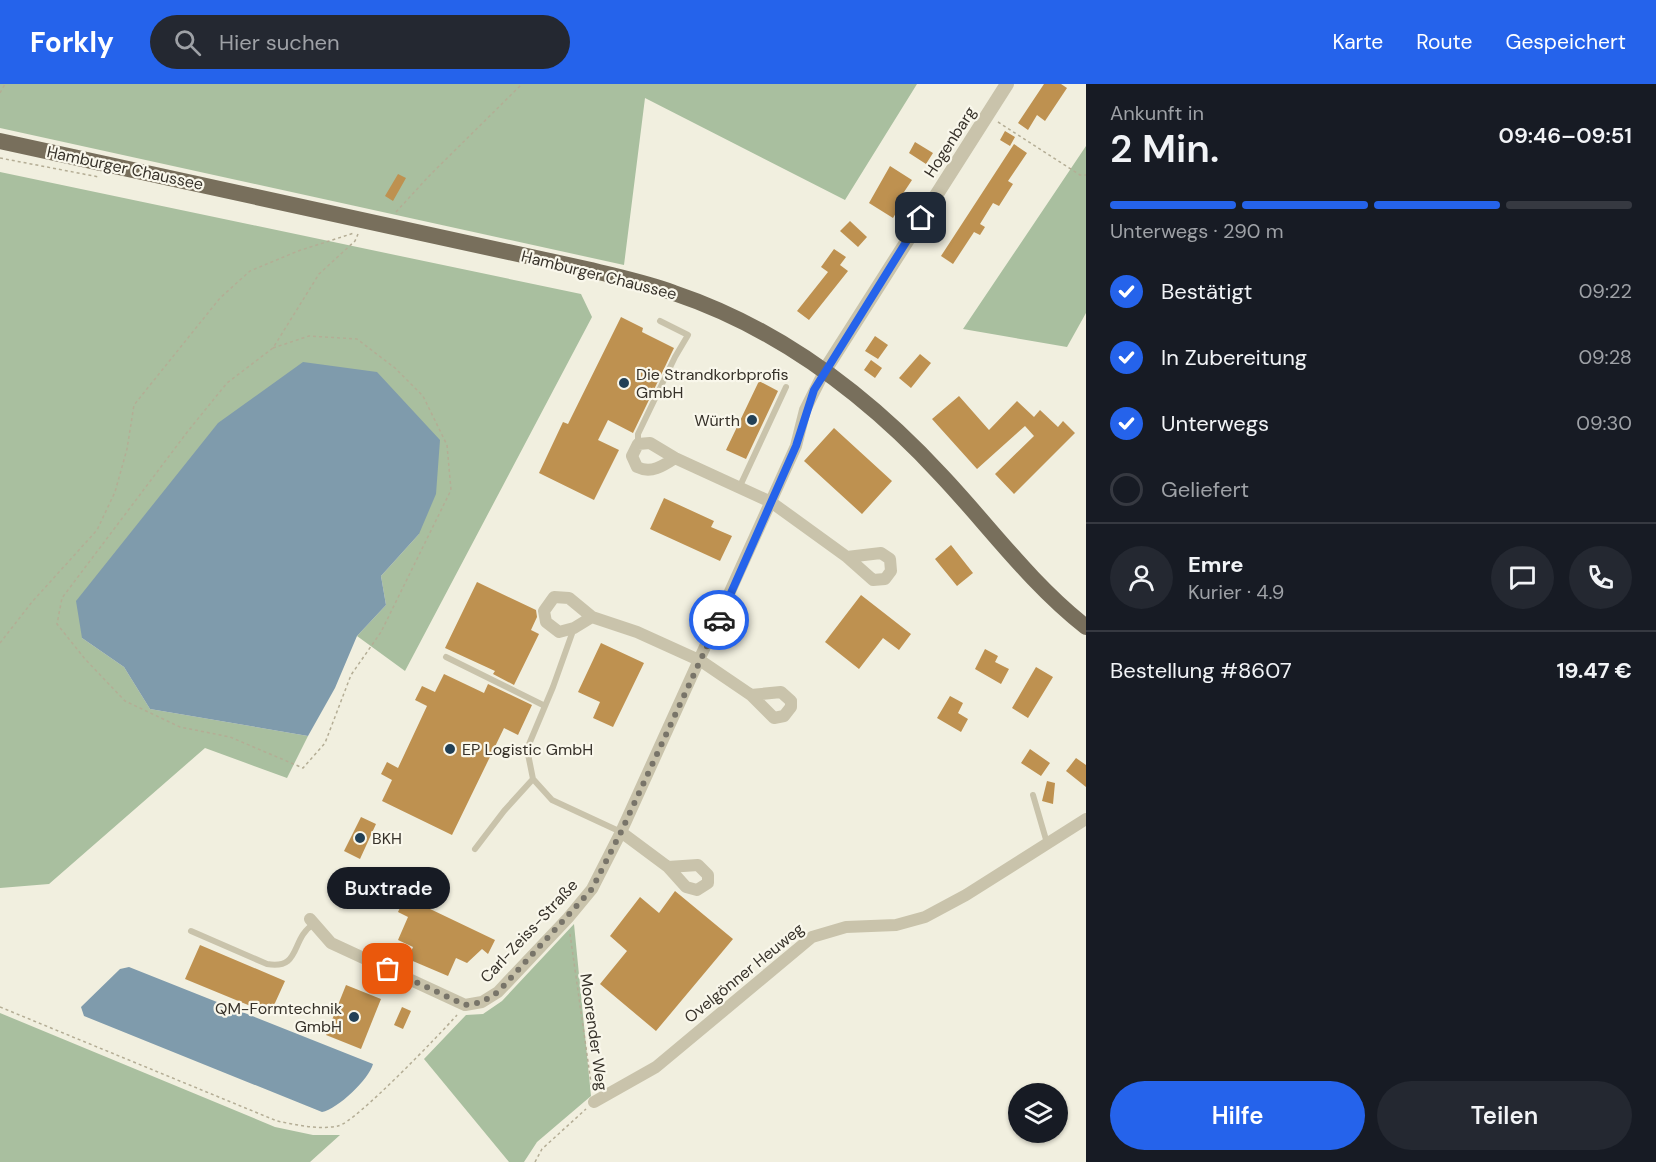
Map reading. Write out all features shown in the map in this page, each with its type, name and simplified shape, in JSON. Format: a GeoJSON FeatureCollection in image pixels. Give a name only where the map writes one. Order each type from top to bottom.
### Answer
{"type":"FeatureCollection","features":[{"type":"Feature","properties":{"kind":"main road","name":"Hamburger Chaussee"},"geometry":{"type":"LineString","coordinates":[[0,141],[591,270],[673,292],[734,318],[825,370],[871,406],[909,442],[1025,572],[1086,627]]}},
{"type":"Feature","properties":{"kind":"street","name":"Hogenbarg"},"geometry":{"type":"LineString","coordinates":[[825,370],[1007,84]]}},
{"type":"Feature","properties":{"kind":"street","name":"Carl-Zeiss-Straße"},"geometry":{"type":"LineString","coordinates":[[465,1005],[482,1002],[498,992],[568,918],[592,889],[701,661],[796,446],[807,406],[825,370]]}},
{"type":"Feature","properties":{"kind":"street"},"geometry":{"type":"LineString","coordinates":[[675,458],[658,468],[643,470],[633,462],[632,456],[638,444],[650,443],[675,458],[771,501],[847,556]]}},
{"type":"Feature","properties":{"kind":"street"},"geometry":{"type":"LineString","coordinates":[[592,617],[574,628],[559,632],[546,622],[546,606],[554,597],[569,598],[592,617],[637,632],[701,661],[751,695]]}},
{"type":"Feature","properties":{"kind":"street","name":"Ovelgönner Heuweg"},"geometry":{"type":"LineString","coordinates":[[594,1102],[656,1067],[812,937],[846,927],[896,925],[925,917],[966,895],[1086,819]]}},
{"type":"Feature","properties":{"kind":"street"},"geometry":{"type":"LineString","coordinates":[[621,832],[668,867]]}},
{"type":"Feature","properties":{"kind":"street"},"geometry":{"type":"LineString","coordinates":[[312,921],[331,943],[465,1005]]}},
{"type":"Feature","properties":{"kind":"lane"},"geometry":{"type":"LineString","coordinates":[[638,444],[638,434],[688,335],[660,321]]}},
{"type":"Feature","properties":{"kind":"lane"},"geometry":{"type":"LineString","coordinates":[[740,486],[786,387]]}},
{"type":"Feature","properties":{"kind":"lane"},"geometry":{"type":"LineString","coordinates":[[574,628],[527,749],[533,779],[552,800],[621,832]]}},
{"type":"Feature","properties":{"kind":"lane"},"geometry":{"type":"LineString","coordinates":[[446,657],[545,706]]}},
{"type":"Feature","properties":{"kind":"lane"},"geometry":{"type":"LineString","coordinates":[[475,849],[504,811],[533,779]]}},
{"type":"Feature","properties":{"kind":"lane"},"geometry":{"type":"LineString","coordinates":[[1033,795],[1047,843]]}},
{"type":"Feature","properties":{"kind":"lane"},"geometry":{"type":"LineString","coordinates":[[191,931],[267,964],[280,966],[286,964],[291,958],[304,930],[312,921]]}},
{"type":"Feature","properties":{"kind":"path"},"geometry":{"type":"LineString","coordinates":[[0,93],[4,84]]}},
{"type":"Feature","properties":{"kind":"path"},"geometry":{"type":"LineString","coordinates":[[385,225],[430,175],[522,84]]}},
{"type":"Feature","properties":{"kind":"path"},"geometry":{"type":"LineString","coordinates":[[987,115],[1042,152],[1080,175],[1086,175]]}},
{"type":"Feature","properties":{"kind":"path"},"geometry":{"type":"LineString","coordinates":[[0,158],[109,179]]}},
{"type":"Feature","properties":{"kind":"path"},"geometry":{"type":"LineString","coordinates":[[0,643],[32,602],[97,530],[115,492],[127,448],[134,405],[220,298],[250,271],[360,230],[349,228]]}},
{"type":"Feature","properties":{"kind":"path"},"geometry":{"type":"LineString","coordinates":[[273,348],[309,336],[357,339],[395,368],[423,396],[447,445],[451,490],[381,632],[351,675],[325,743],[303,768],[230,737],[180,727],[125,701],[85,659],[57,624],[62,598],[188,431],[227,383],[273,348],[319,274],[355,241]]}},
{"type":"Feature","properties":{"kind":"path","name":"Moorender Weg"},"geometry":{"type":"LineString","coordinates":[[535,1162],[542,1149],[594,1102],[568,918]]}},
{"type":"Feature","properties":{"kind":"path"},"geometry":{"type":"LineString","coordinates":[[0,1008],[277,1121],[312,1127],[340,1126],[423,1053],[465,1005]]}},
{"type":"Feature","properties":{"kind":"green space"},"geometry":{"type":"Polygon","coordinates":[[[0,84],[917,84],[845,200],[645,98],[624,265],[0,128],[0,84]]]}},
{"type":"Feature","properties":{"kind":"green space"},"geometry":{"type":"Polygon","coordinates":[[[1086,146],[1086,313],[1067,347],[963,329],[1086,146]]]}},
{"type":"Feature","properties":{"kind":"green space"},"geometry":{"type":"Polygon","coordinates":[[[0,172],[581,294],[592,317],[405,671],[357,636],[386,605],[381,576],[419,534],[82,638],[124,667],[150,709],[308,736],[287,778],[205,748],[49,884],[0,888],[0,172]]]}},
{"type":"Feature","properties":{"kind":"green space"},"geometry":{"type":"Polygon","coordinates":[[[574,924],[591,1096],[537,1142],[524,1162],[509,1162],[424,1059],[466,1015],[483,1014],[502,1001],[574,924]]]}},
{"type":"Feature","properties":{"kind":"green space"},"geometry":{"type":"Polygon","coordinates":[[[0,1013],[275,1127],[313,1135],[340,1135],[310,1162],[0,1162],[0,1013]]]}},
{"type":"Feature","properties":{"kind":"water"},"geometry":{"type":"Polygon","coordinates":[[[303,362],[377,372],[440,440],[436,494],[419,534],[381,576],[386,605],[357,636],[335,688],[308,736],[150,709],[124,667],[82,638],[76,601],[218,423],[303,362]]]}},
{"type":"Feature","properties":{"kind":"water"},"geometry":{"type":"Polygon","coordinates":[[[129,967],[373,1064],[366,1077],[352,1092],[329,1110],[322,1112],[84,1016],[81,1007],[120,969],[129,967]]]}},
{"type":"Feature","properties":{"kind":"building"},"geometry":{"type":"Polygon","coordinates":[[[1044,84],[1061,84],[1067,88],[1045,121],[1037,115],[1028,130],[1018,123],[1044,84]]]}},
{"type":"Feature","properties":{"kind":"building"},"geometry":{"type":"Polygon","coordinates":[[[1005,131],[1015,137],[1010,146],[1000,140],[1005,131]]]}},
{"type":"Feature","properties":{"kind":"building"},"geometry":{"type":"Polygon","coordinates":[[[915,142],[933,153],[926,164],[909,153],[915,142]]]}},
{"type":"Feature","properties":{"kind":"building"},"geometry":{"type":"Polygon","coordinates":[[[1014,144],[1027,153],[1008,181],[1013,184],[999,206],[993,203],[980,224],[985,227],[980,235],[974,232],[953,264],[941,256],[1014,144]]]}},
{"type":"Feature","properties":{"kind":"building"},"geometry":{"type":"Polygon","coordinates":[[[890,166],[912,180],[898,201],[902,203],[893,218],[869,203],[890,166]]]}},
{"type":"Feature","properties":{"kind":"building"},"geometry":{"type":"Polygon","coordinates":[[[398,174],[406,178],[393,201],[385,196],[398,174]]]}},
{"type":"Feature","properties":{"kind":"building"},"geometry":{"type":"Polygon","coordinates":[[[850,221],[867,237],[858,247],[840,231],[850,221]]]}},
{"type":"Feature","properties":{"kind":"building"},"geometry":{"type":"Polygon","coordinates":[[[834,249],[846,257],[840,265],[848,271],[809,320],[797,311],[828,272],[821,267],[834,249]]]}},
{"type":"Feature","properties":{"kind":"building","name":"Die Strandkorbprofis GmbH"},"geometry":{"type":"Polygon","coordinates":[[[621,317],[643,328],[642,332],[674,348],[633,433],[608,420],[598,440],[619,450],[594,500],[539,473],[563,422],[568,424],[621,317]]]}},
{"type":"Feature","properties":{"kind":"building"},"geometry":{"type":"Polygon","coordinates":[[[875,336],[888,345],[878,359],[865,351],[875,336]]]}},
{"type":"Feature","properties":{"kind":"building"},"geometry":{"type":"Polygon","coordinates":[[[920,354],[931,363],[911,388],[899,378],[920,354]]]}},
{"type":"Feature","properties":{"kind":"building"},"geometry":{"type":"Polygon","coordinates":[[[871,360],[882,368],[875,378],[864,370],[871,360]]]}},
{"type":"Feature","properties":{"kind":"building","name":"Würth"},"geometry":{"type":"Polygon","coordinates":[[[759,381],[778,391],[746,459],[726,450],[759,381]]]}},
{"type":"Feature","properties":{"kind":"building"},"geometry":{"type":"Polygon","coordinates":[[[959,396],[989,430],[1017,401],[1034,417],[1040,410],[1058,427],[1063,421],[1075,433],[1014,494],[995,474],[1034,436],[1025,426],[977,469],[932,419],[959,396]]]}},
{"type":"Feature","properties":{"kind":"building"},"geometry":{"type":"Polygon","coordinates":[[[834,428],[892,481],[862,514],[804,461],[834,428]]]}},
{"type":"Feature","properties":{"kind":"building"},"geometry":{"type":"Polygon","coordinates":[[[664,498],[714,521],[711,527],[732,536],[720,561],[650,529],[664,498]]]}},
{"type":"Feature","properties":{"kind":"building"},"geometry":{"type":"Polygon","coordinates":[[[951,545],[973,573],[957,586],[935,559],[951,545]]]}},
{"type":"Feature","properties":{"kind":"building"},"geometry":{"type":"Polygon","coordinates":[[[477,582],[536,610],[537,617],[531,630],[539,634],[514,685],[493,674],[495,671],[445,648],[477,582]]]}},
{"type":"Feature","properties":{"kind":"building"},"geometry":{"type":"Polygon","coordinates":[[[861,595],[911,634],[899,650],[883,638],[859,669],[825,642],[861,595]]]}},
{"type":"Feature","properties":{"kind":"building"},"geometry":{"type":"Polygon","coordinates":[[[601,643],[644,663],[613,727],[593,718],[600,702],[578,692],[601,643]]]}},
{"type":"Feature","properties":{"kind":"building"},"geometry":{"type":"Polygon","coordinates":[[[985,649],[998,656],[995,662],[1009,669],[1001,684],[975,669],[985,649]]]}},
{"type":"Feature","properties":{"kind":"building"},"geometry":{"type":"Polygon","coordinates":[[[1036,667],[1053,677],[1028,718],[1012,708],[1036,667]]]}},
{"type":"Feature","properties":{"kind":"building","name":"EP Logistic GmbH"},"geometry":{"type":"Polygon","coordinates":[[[444,674],[484,693],[488,684],[532,705],[518,735],[504,728],[452,835],[382,801],[392,780],[381,774],[387,762],[398,768],[427,706],[415,700],[422,686],[435,692],[444,674]]]}},
{"type":"Feature","properties":{"kind":"building"},"geometry":{"type":"Polygon","coordinates":[[[950,696],[963,703],[958,713],[968,719],[961,732],[937,718],[950,696]]]}},
{"type":"Feature","properties":{"kind":"building"},"geometry":{"type":"Polygon","coordinates":[[[1030,749],[1050,763],[1041,776],[1021,763],[1030,749]]]}},
{"type":"Feature","properties":{"kind":"building"},"geometry":{"type":"Polygon","coordinates":[[[1076,758],[1086,765],[1086,787],[1066,771],[1076,758]]]}},
{"type":"Feature","properties":{"kind":"building"},"geometry":{"type":"Polygon","coordinates":[[[1047,781],[1055,783],[1053,804],[1042,801],[1047,781]]]}},
{"type":"Feature","properties":{"kind":"building","name":"BKH"},"geometry":{"type":"Polygon","coordinates":[[[361,817],[376,824],[360,859],[344,851],[361,817]]]}},
{"type":"Feature","properties":{"kind":"building"},"geometry":{"type":"Polygon","coordinates":[[[675,891],[733,939],[656,1031],[600,984],[627,951],[610,936],[640,897],[659,913],[675,891]]]}},
{"type":"Feature","properties":{"kind":"building"},"geometry":{"type":"Polygon","coordinates":[[[405,897],[495,940],[488,954],[482,949],[467,963],[456,958],[448,976],[408,959],[413,947],[398,940],[408,917],[398,912],[405,897]]]}},
{"type":"Feature","properties":{"kind":"building"},"geometry":{"type":"Polygon","coordinates":[[[200,945],[285,981],[270,1014],[185,979],[200,945]]]}},
{"type":"Feature","properties":{"kind":"building","name":"QM-Formtechnik GmbH"},"geometry":{"type":"Polygon","coordinates":[[[346,985],[381,999],[361,1049],[326,1035],[346,985]]]}},
{"type":"Feature","properties":{"kind":"building"},"geometry":{"type":"Polygon","coordinates":[[[402,1007],[411,1011],[403,1029],[394,1025],[402,1007]]]}},
{"type":"Feature","properties":{"kind":"way so far"},"geometry":{"type":"LineString","coordinates":[[388,969],[465,1005],[482,1002],[498,992],[568,918],[592,889],[621,832],[719,620]]}},
{"type":"Feature","properties":{"kind":"place","name":"Die Strandkorbprofis GmbH"},"geometry":{"type":"Point","coordinates":[624,383]}},
{"type":"Feature","properties":{"kind":"place","name":"Würth"},"geometry":{"type":"Point","coordinates":[752,420]}},
{"type":"Feature","properties":{"kind":"place","name":"EP Logistic GmbH"},"geometry":{"type":"Point","coordinates":[450,749]}},
{"type":"Feature","properties":{"kind":"place","name":"BKH"},"geometry":{"type":"Point","coordinates":[360,838]}},
{"type":"Feature","properties":{"kind":"place","name":"Buxtrade"},"geometry":{"type":"Point","coordinates":[388,969]}},
{"type":"Feature","properties":{"kind":"place","name":"QM-Formtechnik GmbH"},"geometry":{"type":"Point","coordinates":[354,1017]}},
{"type":"Feature","properties":{"kind":"route"},"geometry":{"type":"LineString","coordinates":[[719,620],[796,446],[805,410],[814,390],[839,346],[921,218]]}}]}
